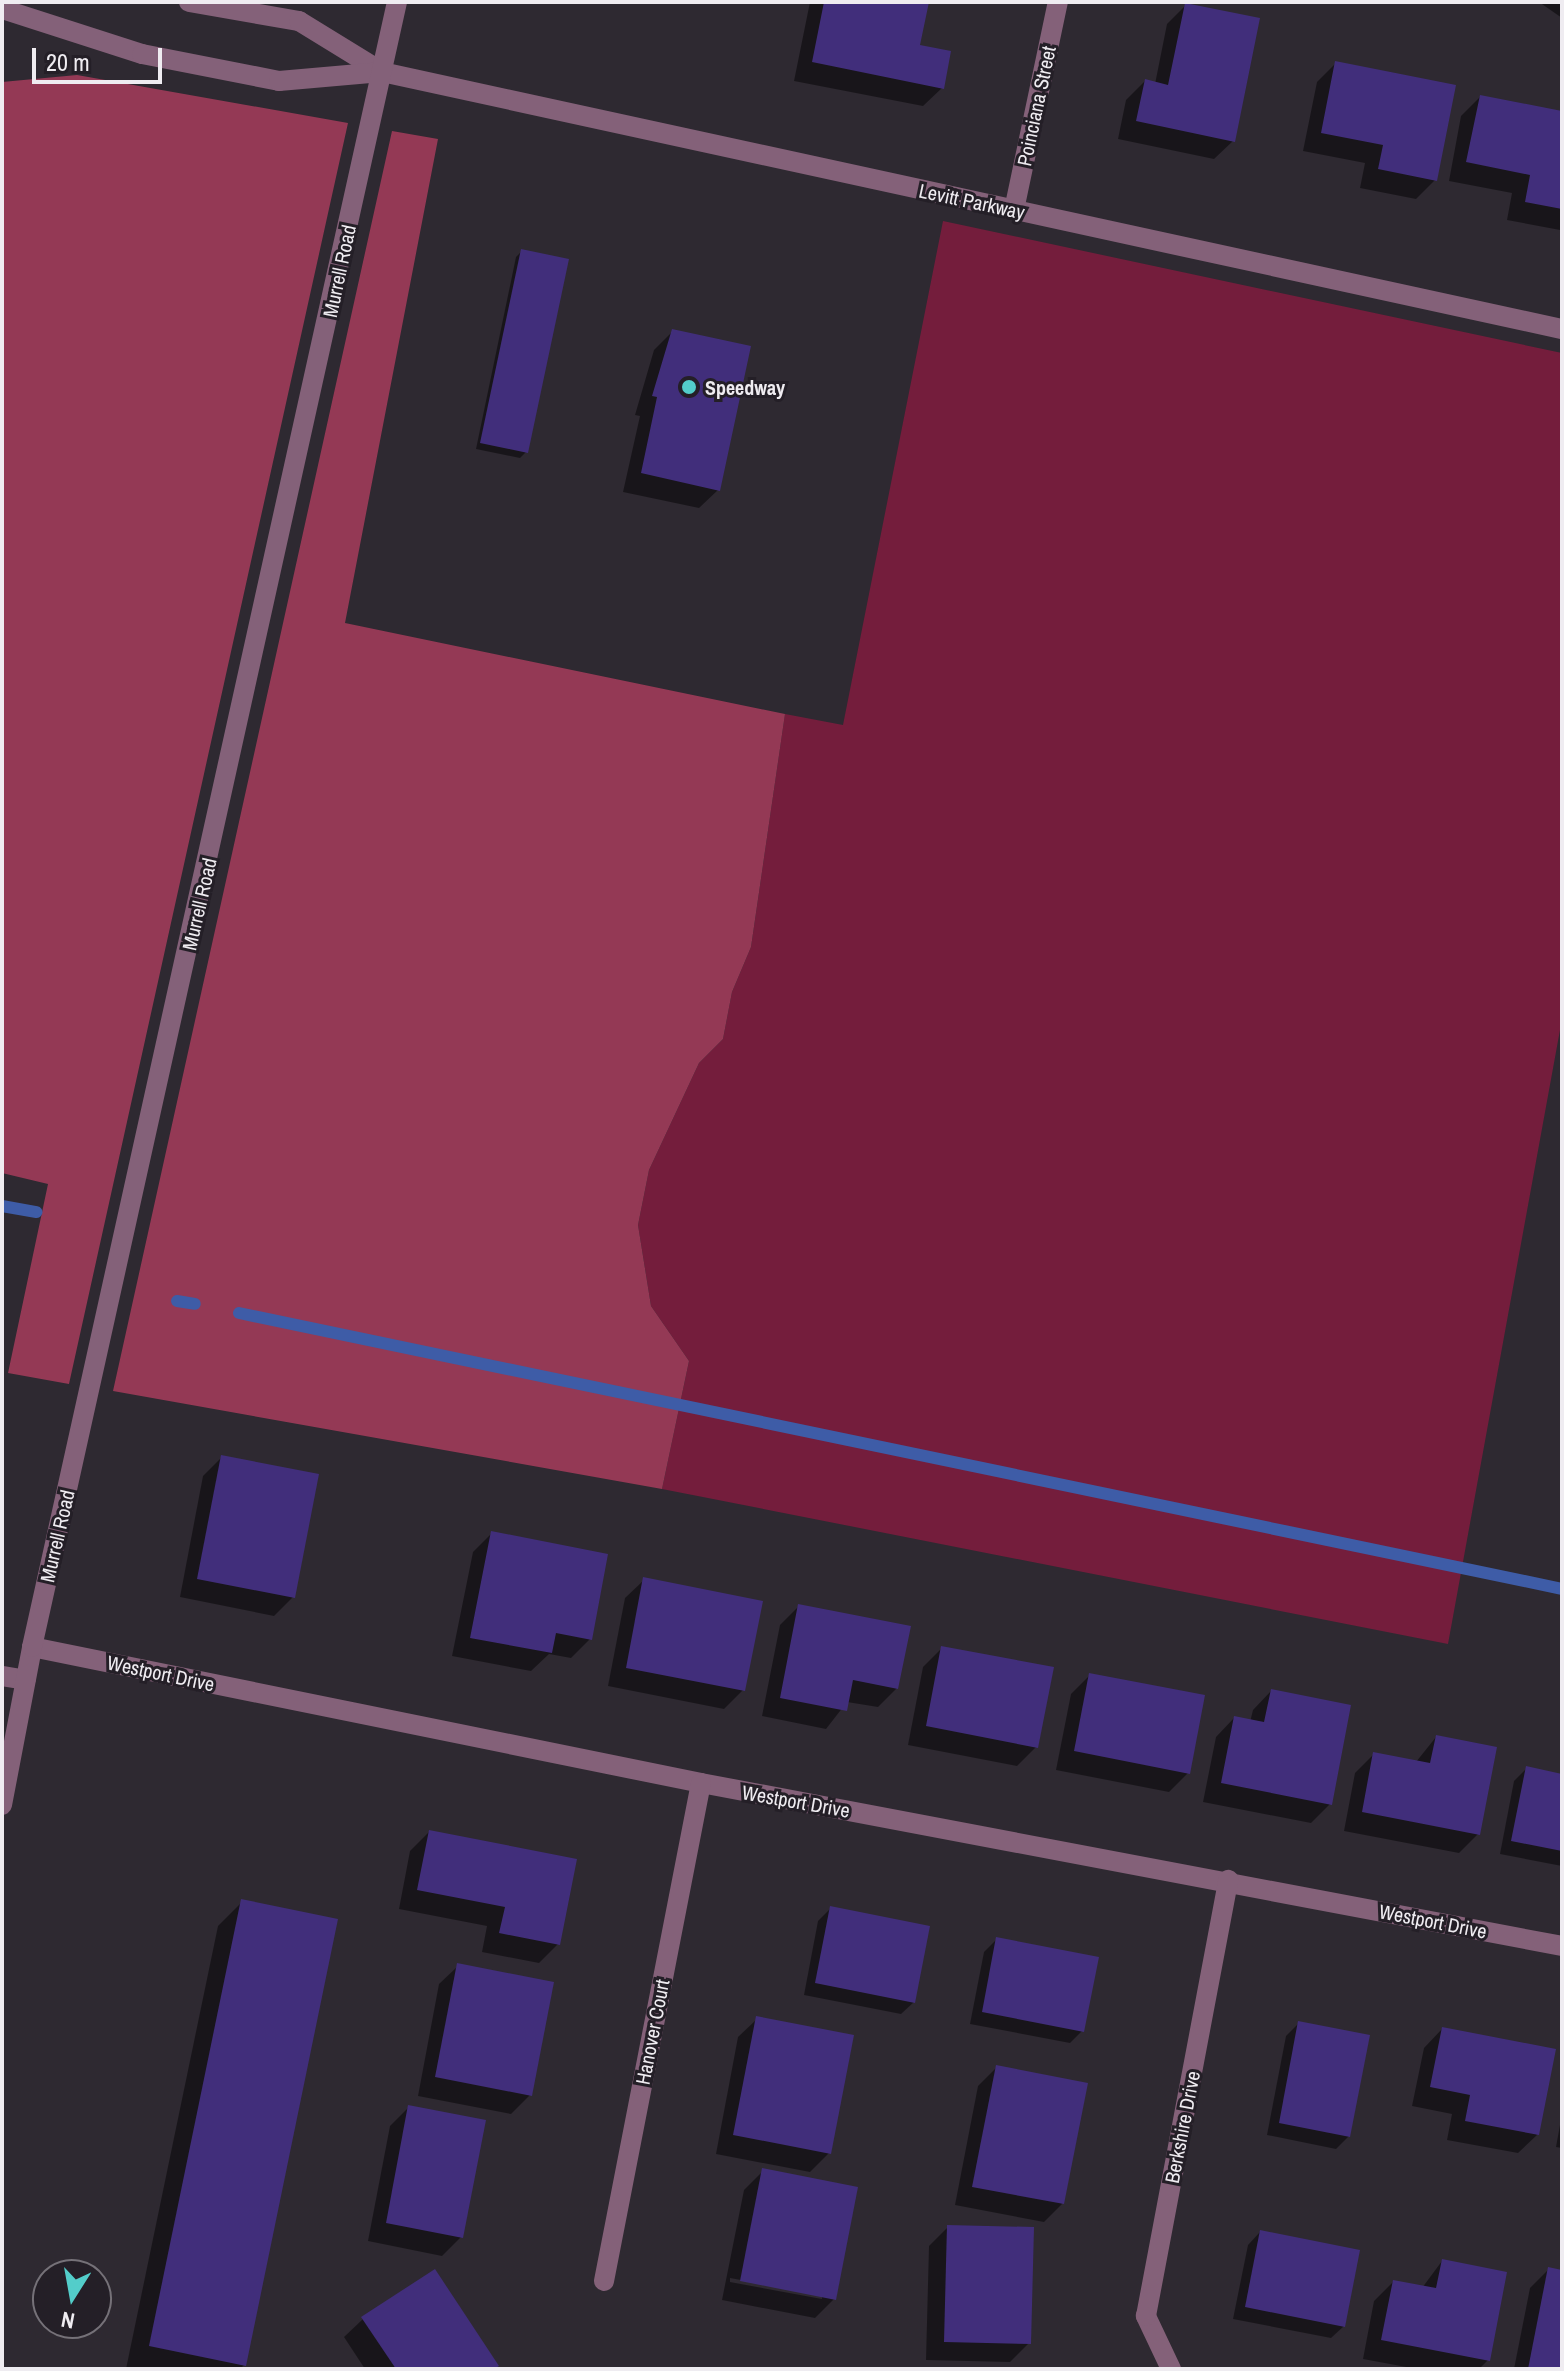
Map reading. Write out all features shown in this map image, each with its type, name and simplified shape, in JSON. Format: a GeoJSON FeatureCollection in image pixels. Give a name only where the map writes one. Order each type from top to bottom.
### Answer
{"type":"FeatureCollection","features":[{"type":"Feature","properties":{"kind":"street"},"geometry":{"type":"LineString","coordinates":[[189,2],[299,21],[382,72]]}},
{"type":"Feature","properties":{"kind":"street","name":"Murrell Road"},"geometry":{"type":"LineString","coordinates":[[2,1805],[32,1647],[397,2]]}},
{"type":"Feature","properties":{"kind":"street","name":"Poinciana Street"},"geometry":{"type":"LineString","coordinates":[[1014,210],[1058,2]]}},
{"type":"Feature","properties":{"kind":"street"},"geometry":{"type":"LineString","coordinates":[[2,9],[142,54],[279,81],[382,72]]}},
{"type":"Feature","properties":{"kind":"street","name":"Levitt Parkway"},"geometry":{"type":"LineString","coordinates":[[382,72],[1562,329]]}},
{"type":"Feature","properties":{"kind":"street","name":"Westport Drive"},"geometry":{"type":"LineString","coordinates":[[32,1647],[701,1783],[1228,1880],[1562,1946]]}},
{"type":"Feature","properties":{"kind":"street"},"geometry":{"type":"LineString","coordinates":[[2,1676],[26,1680]]}},
{"type":"Feature","properties":{"kind":"street","name":"Hanover Court"},"geometry":{"type":"LineString","coordinates":[[604,2281],[701,1783]]}},
{"type":"Feature","properties":{"kind":"street","name":"Berkshire Drive"},"geometry":{"type":"LineString","coordinates":[[1171,2369],[1146,2316],[1228,1880]]}},
{"type":"Feature","properties":{"kind":"shaded area"},"geometry":{"type":"Polygon","coordinates":[[[77,75],[348,123],[69,1384],[8,1373],[48,1184],[2,1173],[2,82],[77,75]]]}},
{"type":"Feature","properties":{"kind":"shaded area"},"geometry":{"type":"Polygon","coordinates":[[[392,131],[438,139],[345,623],[785,714],[751,947],[732,992],[723,1039],[699,1063],[649,1170],[638,1225],[651,1306],[689,1361],[662,1489],[113,1391],[392,131]]]}},
{"type":"Feature","properties":{"kind":"shaded area"},"geometry":{"type":"Polygon","coordinates":[[[943,221],[1562,353],[1562,1019],[1448,1644],[662,1489],[689,1361],[651,1306],[638,1225],[649,1170],[699,1063],[723,1039],[732,992],[751,947],[785,714],[843,725],[943,221]]]}},
{"type":"Feature","properties":{"kind":"building"},"geometry":{"type":"Polygon","coordinates":[[[824,2],[929,2],[920,45],[951,51],[944,89],[812,62],[824,2]]]}},
{"type":"Feature","properties":{"kind":"building"},"geometry":{"type":"Polygon","coordinates":[[[1185,3],[1260,18],[1235,142],[1136,121],[1145,79],[1168,85],[1185,3]]]}},
{"type":"Feature","properties":{"kind":"building"},"geometry":{"type":"Polygon","coordinates":[[[1335,61],[1456,85],[1437,181],[1378,169],[1383,145],[1321,133],[1335,61]]]}},
{"type":"Feature","properties":{"kind":"building"},"geometry":{"type":"Polygon","coordinates":[[[1480,95],[1562,111],[1562,209],[1525,202],[1530,175],[1466,162],[1480,95]]]}},
{"type":"Feature","properties":{"kind":"building"},"geometry":{"type":"Polygon","coordinates":[[[521,249],[569,259],[528,453],[480,443],[521,249]]]}},
{"type":"Feature","properties":{"kind":"building"},"geometry":{"type":"Polygon","coordinates":[[[672,329],[751,346],[720,491],[641,473],[657,397],[652,396],[672,329]]]}},
{"type":"Feature","properties":{"kind":"building"},"geometry":{"type":"Polygon","coordinates":[[[221,1455],[319,1474],[295,1598],[197,1579],[221,1455]]]}},
{"type":"Feature","properties":{"kind":"building"},"geometry":{"type":"Polygon","coordinates":[[[491,1531],[608,1554],[592,1640],[556,1633],[552,1653],[470,1638],[491,1531]]]}},
{"type":"Feature","properties":{"kind":"building"},"geometry":{"type":"Polygon","coordinates":[[[643,1577],[763,1601],[745,1691],[626,1668],[643,1577]]]}},
{"type":"Feature","properties":{"kind":"building"},"geometry":{"type":"Polygon","coordinates":[[[798,1604],[911,1626],[898,1689],[853,1680],[847,1711],[780,1698],[798,1604]]]}},
{"type":"Feature","properties":{"kind":"building"},"geometry":{"type":"Polygon","coordinates":[[[941,1646],[1054,1667],[1038,1748],[926,1726],[941,1646]]]}},
{"type":"Feature","properties":{"kind":"building"},"geometry":{"type":"Polygon","coordinates":[[[1089,1673],[1205,1695],[1190,1774],[1074,1751],[1089,1673]]]}},
{"type":"Feature","properties":{"kind":"building"},"geometry":{"type":"Polygon","coordinates":[[[1271,1689],[1351,1705],[1332,1805],[1221,1783],[1234,1716],[1264,1722],[1271,1689]]]}},
{"type":"Feature","properties":{"kind":"building"},"geometry":{"type":"Polygon","coordinates":[[[1436,1735],[1497,1747],[1480,1835],[1362,1812],[1373,1752],[1430,1763],[1436,1735]]]}},
{"type":"Feature","properties":{"kind":"building"},"geometry":{"type":"Polygon","coordinates":[[[1526,1766],[1562,1774],[1562,1851],[1511,1841],[1526,1766]]]}},
{"type":"Feature","properties":{"kind":"building"},"geometry":{"type":"Polygon","coordinates":[[[429,1830],[577,1859],[560,1945],[499,1933],[505,1907],[417,1890],[429,1830]]]}},
{"type":"Feature","properties":{"kind":"building"},"geometry":{"type":"Polygon","coordinates":[[[241,1899],[338,1919],[246,2366],[149,2346],[241,1899]]]}},
{"type":"Feature","properties":{"kind":"building"},"geometry":{"type":"Polygon","coordinates":[[[830,1906],[930,1926],[915,2003],[815,1983],[830,1906]]]}},
{"type":"Feature","properties":{"kind":"building"},"geometry":{"type":"Polygon","coordinates":[[[996,1937],[1099,1957],[1084,2032],[982,2012],[996,1937]]]}},
{"type":"Feature","properties":{"kind":"building"},"geometry":{"type":"Polygon","coordinates":[[[457,1963],[554,1982],[532,2096],[435,2077],[457,1963]]]}},
{"type":"Feature","properties":{"kind":"building"},"geometry":{"type":"Polygon","coordinates":[[[756,2016],[854,2035],[831,2154],[733,2135],[756,2016]]]}},
{"type":"Feature","properties":{"kind":"building"},"geometry":{"type":"Polygon","coordinates":[[[1298,2021],[1370,2035],[1350,2137],[1279,2123],[1298,2021]]]}},
{"type":"Feature","properties":{"kind":"building"},"geometry":{"type":"Polygon","coordinates":[[[1442,2027],[1556,2049],[1539,2135],[1465,2121],[1470,2095],[1430,2087],[1442,2027]]]}},
{"type":"Feature","properties":{"kind":"building"},"geometry":{"type":"Polygon","coordinates":[[[996,2065],[1088,2083],[1064,2204],[972,2187],[996,2065]]]}},
{"type":"Feature","properties":{"kind":"building"},"geometry":{"type":"Polygon","coordinates":[[[408,2105],[486,2120],[463,2238],[386,2223],[408,2105]]]}},
{"type":"Feature","properties":{"kind":"building"},"geometry":{"type":"Polygon","coordinates":[[[762,2168],[858,2187],[836,2300],[740,2281],[762,2168]]]}},
{"type":"Feature","properties":{"kind":"building"},"geometry":{"type":"Polygon","coordinates":[[[947,2225],[1034,2227],[1031,2344],[944,2342],[947,2225]]]}},
{"type":"Feature","properties":{"kind":"building"},"geometry":{"type":"Polygon","coordinates":[[[1260,2230],[1360,2250],[1345,2327],[1245,2307],[1260,2230]]]}},
{"type":"Feature","properties":{"kind":"building"},"geometry":{"type":"Polygon","coordinates":[[[1442,2259],[1507,2272],[1490,2361],[1381,2340],[1393,2280],[1436,2288],[1442,2259]]]}},
{"type":"Feature","properties":{"kind":"building"},"geometry":{"type":"Polygon","coordinates":[[[1548,2267],[1562,2270],[1562,2369],[1528,2369],[1548,2267]]]}},
{"type":"Feature","properties":{"kind":"building"},"geometry":{"type":"Polygon","coordinates":[[[435,2269],[499,2366],[494,2369],[396,2369],[361,2317],[435,2269]]]}},
{"type":"Feature","properties":{"kind":"waterway"},"geometry":{"type":"LineString","coordinates":[[2,1206],[36,1212]]}},
{"type":"Feature","properties":{"kind":"waterway"},"geometry":{"type":"LineString","coordinates":[[177,1301],[195,1304]]}},
{"type":"Feature","properties":{"kind":"waterway"},"geometry":{"type":"LineString","coordinates":[[239,1313],[1562,1589]]}},
{"type":"Feature","properties":{"kind":"place","name":"Speedway"},"geometry":{"type":"Point","coordinates":[689,387]}}]}
